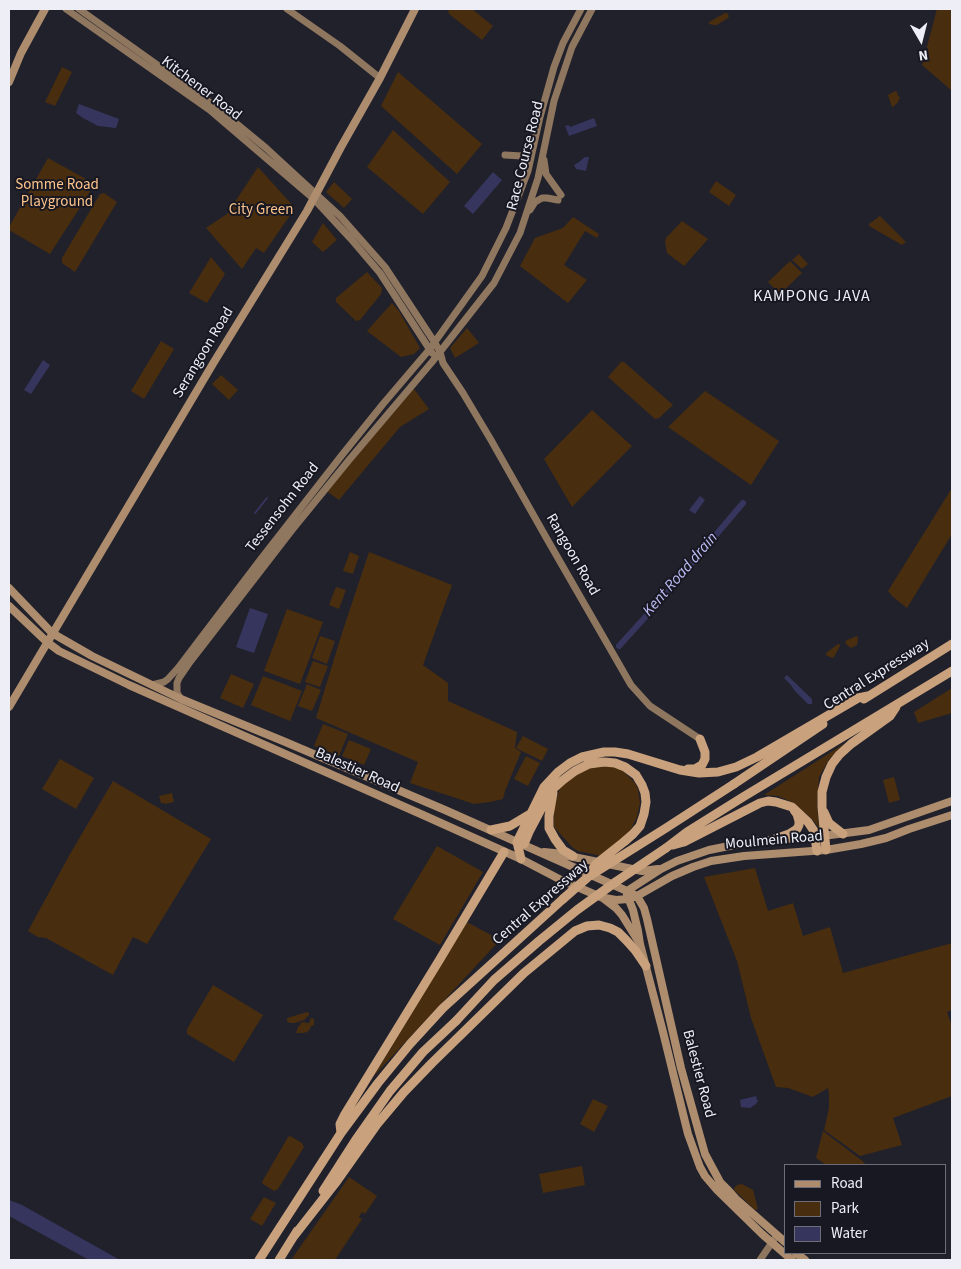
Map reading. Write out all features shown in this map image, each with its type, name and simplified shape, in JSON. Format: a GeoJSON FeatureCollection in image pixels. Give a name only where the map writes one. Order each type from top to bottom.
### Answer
{"type":"FeatureCollection","features":[{"type":"Feature","properties":{"kind":"highway","name":"Central Expressway"},"geometry":{"type":"LineString","coordinates":[[259,1260],[341,1133],[410,1044],[443,1008],[563,898],[588,877],[827,722],[952,644]]}},
{"type":"Feature","properties":{"kind":"highway","name":"Central Expressway"},"geometry":{"type":"LineString","coordinates":[[279,1260],[357,1138],[390,1092],[423,1052],[494,980],[539,941],[609,887],[687,832],[952,671]]}},
{"type":"Feature","properties":{"kind":"highway"},"geometry":{"type":"LineString","coordinates":[[521,860],[520,843],[544,786],[558,772],[582,757],[604,752],[615,752],[628,754],[680,770],[699,773],[718,772],[736,767],[858,698],[868,696]]}},
{"type":"Feature","properties":{"kind":"highway"},"geometry":{"type":"LineString","coordinates":[[821,851],[819,837],[822,792],[832,764],[851,744],[890,716],[897,704]]}},
{"type":"Feature","properties":{"kind":"highway"},"geometry":{"type":"LineString","coordinates":[[680,770],[695,769],[702,765],[705,759],[705,752],[700,739]]}},
{"type":"Feature","properties":{"kind":"highway"},"geometry":{"type":"LineString","coordinates":[[520,843],[529,832],[554,788],[575,771],[589,764],[604,762],[615,763],[625,767],[636,775],[642,785],[646,802],[640,826],[596,864],[588,877]]}},
{"type":"Feature","properties":{"kind":"highway"},"geometry":{"type":"LineString","coordinates":[[554,788],[550,805],[549,828],[564,850],[573,856]]}},
{"type":"Feature","properties":{"kind":"highway"},"geometry":{"type":"LineString","coordinates":[[666,848],[684,842],[760,803],[768,801],[792,807],[803,816],[819,837]]}},
{"type":"Feature","properties":{"kind":"highway"},"geometry":{"type":"LineString","coordinates":[[772,840],[797,829],[799,825],[798,818],[792,807]]}},
{"type":"Feature","properties":{"kind":"highway"},"geometry":{"type":"LineString","coordinates":[[822,807],[829,823],[843,834]]}},
{"type":"Feature","properties":{"kind":"highway"},"geometry":{"type":"LineString","coordinates":[[491,830],[510,826],[531,814]]}},
{"type":"Feature","properties":{"kind":"highway"},"geometry":{"type":"LineString","coordinates":[[341,1133],[340,1124],[345,1114],[504,852]]}},
{"type":"Feature","properties":{"kind":"highway"},"geometry":{"type":"LineString","coordinates":[[294,1236],[337,1181],[378,1123],[415,1081],[524,973],[575,932],[587,926],[599,925],[610,928],[618,932],[645,962]]}},
{"type":"Feature","properties":{"kind":"main road"},"geometry":{"type":"LineString","coordinates":[[9,82],[45,9]]}},
{"type":"Feature","properties":{"kind":"main road","name":"Serangoon Road"},"geometry":{"type":"LineString","coordinates":[[9,707],[315,196],[380,78],[415,9]]}},
{"type":"Feature","properties":{"kind":"main road","name":"Balestier Road"},"geometry":{"type":"LineString","coordinates":[[9,588],[52,633],[82,651],[181,699],[491,830],[627,891],[644,908],[681,1068],[705,1154],[724,1186],[784,1250]]}},
{"type":"Feature","properties":{"kind":"main road","name":"Balestier Road"},"geometry":{"type":"LineString","coordinates":[[9,606],[59,651],[129,685],[274,748],[603,898],[622,915],[640,944]]}},
{"type":"Feature","properties":{"kind":"main road","name":"Moulmein Road"},"geometry":{"type":"LineString","coordinates":[[627,891],[660,869],[709,850],[739,843],[819,837],[869,830],[952,801]]}},
{"type":"Feature","properties":{"kind":"main road","name":"Moulmein Road"},"geometry":{"type":"LineString","coordinates":[[632,898],[672,876],[711,861],[744,856],[821,851],[871,842],[952,815]]}},
{"type":"Feature","properties":{"kind":"main road"},"geometry":{"type":"LineString","coordinates":[[540,852],[573,856],[642,871],[660,869]]}},
{"type":"Feature","properties":{"kind":"main road"},"geometry":{"type":"LineString","coordinates":[[603,898],[616,900],[632,898]]}},
{"type":"Feature","properties":{"kind":"main road","name":"Balestier Road"},"geometry":{"type":"LineString","coordinates":[[632,898],[640,944],[688,1134],[700,1167],[717,1190],[775,1239],[784,1242]]}},
{"type":"Feature","properties":{"kind":"main road"},"geometry":{"type":"LineString","coordinates":[[645,962],[648,954],[655,952]]}},
{"type":"Feature","properties":{"kind":"street","name":"Kitchener Road"},"geometry":{"type":"LineString","coordinates":[[66,9],[211,111],[315,196]]}},
{"type":"Feature","properties":{"kind":"street","name":"Kitchener Road"},"geometry":{"type":"LineString","coordinates":[[79,9],[215,106],[266,148],[315,196]]}},
{"type":"Feature","properties":{"kind":"street"},"geometry":{"type":"LineString","coordinates":[[287,9],[340,46],[380,78]]}},
{"type":"Feature","properties":{"kind":"street","name":"Race Course Road"},"geometry":{"type":"LineString","coordinates":[[435,343],[482,276],[514,208],[528,171],[554,67],[563,43],[581,9]]}},
{"type":"Feature","properties":{"kind":"street","name":"Race Course Road"},"geometry":{"type":"LineString","coordinates":[[440,352],[494,283],[520,233],[538,178],[552,107],[572,47],[592,9]]}},
{"type":"Feature","properties":{"kind":"street"},"geometry":{"type":"LineString","coordinates":[[505,155],[522,156],[532,150]]}},
{"type":"Feature","properties":{"kind":"street"},"geometry":{"type":"LineString","coordinates":[[526,214],[535,202],[542,198],[560,197],[546,174],[543,150]]}},
{"type":"Feature","properties":{"kind":"street","name":"Rangoon Road"},"geometry":{"type":"LineString","coordinates":[[315,196],[340,216],[385,267],[435,343],[443,363],[491,440],[631,685],[650,706],[700,739]]}},
{"type":"Feature","properties":{"kind":"street","name":"Rangoon Road"},"geometry":{"type":"LineString","coordinates":[[315,196],[380,273],[434,358],[443,363]]}},
{"type":"Feature","properties":{"kind":"street","name":"Tessensohn Road"},"geometry":{"type":"LineString","coordinates":[[152,685],[166,680],[178,668],[342,455],[435,343]]}},
{"type":"Feature","properties":{"kind":"street","name":"Tessensohn Road"},"geometry":{"type":"LineString","coordinates":[[181,699],[177,693],[177,683],[190,662],[348,460],[440,352]]}},
{"type":"Feature","properties":{"kind":"street"},"geometry":{"type":"LineString","coordinates":[[760,1260],[775,1239]]}},
{"type":"Feature","properties":{"kind":"green space"},"geometry":{"type":"Polygon","coordinates":[[[448,9],[472,9],[493,26],[482,40],[449,14],[448,9]]]}},
{"type":"Feature","properties":{"kind":"green space"},"geometry":{"type":"Polygon","coordinates":[[[937,9],[952,9],[952,91],[922,65],[937,9]]]}},
{"type":"Feature","properties":{"kind":"green space"},"geometry":{"type":"Polygon","coordinates":[[[725,13],[729,16],[728,18],[717,25],[709,24],[709,22],[725,13]]]}},
{"type":"Feature","properties":{"kind":"green space"},"geometry":{"type":"Polygon","coordinates":[[[62,67],[72,72],[55,106],[45,102],[62,67]]]}},
{"type":"Feature","properties":{"kind":"green space"},"geometry":{"type":"Polygon","coordinates":[[[398,72],[482,144],[457,174],[381,106],[398,72]]]}},
{"type":"Feature","properties":{"kind":"green space"},"geometry":{"type":"Polygon","coordinates":[[[895,91],[900,97],[898,102],[892,107],[888,95],[895,91]]]}},
{"type":"Feature","properties":{"kind":"green space"},"geometry":{"type":"Polygon","coordinates":[[[393,130],[450,182],[423,214],[367,167],[393,130]]]}},
{"type":"Feature","properties":{"kind":"green space","name":"Somme Road Playground"},"geometry":{"type":"Polygon","coordinates":[[[48,158],[95,184],[50,254],[9,230],[48,158]]]}},
{"type":"Feature","properties":{"kind":"green space","name":"City Green"},"geometry":{"type":"Polygon","coordinates":[[[258,167],[295,208],[264,253],[256,248],[242,269],[206,228],[227,214],[258,167]]]}},
{"type":"Feature","properties":{"kind":"green space"},"geometry":{"type":"Polygon","coordinates":[[[716,181],[736,195],[729,206],[709,192],[716,181]]]}},
{"type":"Feature","properties":{"kind":"green space"},"geometry":{"type":"Polygon","coordinates":[[[334,182],[352,199],[344,208],[326,192],[334,182]]]}},
{"type":"Feature","properties":{"kind":"green space"},"geometry":{"type":"Polygon","coordinates":[[[104,193],[117,202],[75,272],[62,263],[62,258],[100,194],[104,193]]]}},
{"type":"Feature","properties":{"kind":"green space"},"geometry":{"type":"Polygon","coordinates":[[[880,216],[906,242],[902,245],[869,226],[880,216]]]}},
{"type":"Feature","properties":{"kind":"green space"},"geometry":{"type":"Polygon","coordinates":[[[573,217],[599,234],[597,238],[585,231],[564,265],[587,280],[568,303],[520,266],[535,238],[563,228],[573,217]]]}},
{"type":"Feature","properties":{"kind":"green space"},"geometry":{"type":"Polygon","coordinates":[[[682,221],[708,239],[684,266],[667,253],[665,242],[666,238],[682,221]]]}},
{"type":"Feature","properties":{"kind":"green space"},"geometry":{"type":"Polygon","coordinates":[[[323,223],[337,240],[323,252],[312,242],[323,223]]]}},
{"type":"Feature","properties":{"kind":"green space"},"geometry":{"type":"Polygon","coordinates":[[[799,254],[808,264],[802,269],[792,260],[799,254]]]}},
{"type":"Feature","properties":{"kind":"green space"},"geometry":{"type":"Polygon","coordinates":[[[211,257],[225,274],[207,303],[189,293],[211,257]]]}},
{"type":"Feature","properties":{"kind":"green space"},"geometry":{"type":"Polygon","coordinates":[[[790,261],[802,273],[780,294],[768,282],[790,261]]]}},
{"type":"Feature","properties":{"kind":"green space"},"geometry":{"type":"Polygon","coordinates":[[[367,272],[382,288],[381,294],[360,320],[356,321],[336,302],[336,298],[367,272]]]}},
{"type":"Feature","properties":{"kind":"green space"},"geometry":{"type":"Polygon","coordinates":[[[392,303],[399,311],[420,348],[414,354],[401,357],[367,331],[392,303]]]}},
{"type":"Feature","properties":{"kind":"green space"},"geometry":{"type":"Polygon","coordinates":[[[467,328],[479,343],[455,358],[450,348],[467,328]]]}},
{"type":"Feature","properties":{"kind":"green space"},"geometry":{"type":"Polygon","coordinates":[[[161,341],[174,349],[144,399],[131,391],[161,341]]]}},
{"type":"Feature","properties":{"kind":"green space"},"geometry":{"type":"Polygon","coordinates":[[[621,362],[624,362],[673,405],[659,418],[655,419],[608,377],[621,362]]]}},
{"type":"Feature","properties":{"kind":"green space"},"geometry":{"type":"Polygon","coordinates":[[[221,375],[238,390],[229,400],[212,384],[221,375]]]}},
{"type":"Feature","properties":{"kind":"green space"},"geometry":{"type":"Polygon","coordinates":[[[411,385],[429,409],[400,427],[339,500],[325,490],[411,385]]]}},
{"type":"Feature","properties":{"kind":"green space"},"geometry":{"type":"Polygon","coordinates":[[[705,391],[779,441],[751,485],[668,427],[705,391]]]}},
{"type":"Feature","properties":{"kind":"green space"},"geometry":{"type":"Polygon","coordinates":[[[592,410],[632,446],[572,507],[544,459],[592,410]]]}},
{"type":"Feature","properties":{"kind":"green space"},"geometry":{"type":"Polygon","coordinates":[[[952,488],[952,534],[907,608],[888,591],[952,488]]]}},
{"type":"Feature","properties":{"kind":"green space"},"geometry":{"type":"Polygon","coordinates":[[[350,552],[359,556],[353,574],[343,571],[350,552]]]}},
{"type":"Feature","properties":{"kind":"green space"},"geometry":{"type":"Polygon","coordinates":[[[369,552],[452,585],[423,665],[448,683],[448,701],[517,732],[515,748],[521,752],[503,799],[474,804],[410,783],[418,762],[316,718],[369,552]]]}},
{"type":"Feature","properties":{"kind":"green space"},"geometry":{"type":"Polygon","coordinates":[[[336,587],[346,590],[339,609],[329,605],[336,587]]]}},
{"type":"Feature","properties":{"kind":"green space"},"geometry":{"type":"Polygon","coordinates":[[[287,609],[323,622],[300,684],[264,671],[287,609]]]}},
{"type":"Feature","properties":{"kind":"green space"},"geometry":{"type":"Polygon","coordinates":[[[320,636],[335,641],[327,664],[312,658],[320,636]]]}},
{"type":"Feature","properties":{"kind":"green space"},"geometry":{"type":"Polygon","coordinates":[[[857,636],[857,645],[851,648],[846,644],[847,640],[857,636]]]}},
{"type":"Feature","properties":{"kind":"green space"},"geometry":{"type":"Polygon","coordinates":[[[838,644],[840,646],[834,657],[826,655],[826,653],[838,644]]]}},
{"type":"Feature","properties":{"kind":"green space"},"geometry":{"type":"Polygon","coordinates":[[[313,661],[328,666],[320,687],[305,682],[313,661]]]}},
{"type":"Feature","properties":{"kind":"green space"},"geometry":{"type":"Polygon","coordinates":[[[231,674],[254,684],[243,708],[220,698],[231,674]]]}},
{"type":"Feature","properties":{"kind":"green space"},"geometry":{"type":"Polygon","coordinates":[[[263,676],[302,691],[290,721],[251,705],[263,676]]]}},
{"type":"Feature","properties":{"kind":"green space"},"geometry":{"type":"Polygon","coordinates":[[[307,684],[321,690],[312,711],[298,706],[307,684]]]}},
{"type":"Feature","properties":{"kind":"green space"},"geometry":{"type":"Polygon","coordinates":[[[952,688],[952,713],[918,723],[914,712],[952,688]]]}},
{"type":"Feature","properties":{"kind":"green space"},"geometry":{"type":"Polygon","coordinates":[[[323,724],[348,734],[339,756],[314,746],[323,724]]]}},
{"type":"Feature","properties":{"kind":"green space"},"geometry":{"type":"Polygon","coordinates":[[[523,736],[548,749],[542,761],[516,748],[523,736]]]}},
{"type":"Feature","properties":{"kind":"green space"},"geometry":{"type":"Polygon","coordinates":[[[349,740],[371,749],[364,765],[342,756],[349,740]]]}},
{"type":"Feature","properties":{"kind":"green space"},"geometry":{"type":"Polygon","coordinates":[[[845,743],[828,761],[819,777],[817,804],[819,828],[794,803],[778,796],[764,795],[845,743]]]}},
{"type":"Feature","properties":{"kind":"green space"},"geometry":{"type":"Polygon","coordinates":[[[526,756],[540,763],[528,786],[514,779],[526,756]]]}},
{"type":"Feature","properties":{"kind":"green space"},"geometry":{"type":"Polygon","coordinates":[[[60,759],[94,778],[76,809],[42,789],[60,759]]]}},
{"type":"Feature","properties":{"kind":"green space"},"geometry":{"type":"Polygon","coordinates":[[[609,765],[619,768],[635,783],[640,803],[637,817],[629,833],[601,856],[578,851],[554,827],[554,808],[560,787],[577,772],[609,765]]]}},
{"type":"Feature","properties":{"kind":"green space"},"geometry":{"type":"Polygon","coordinates":[[[894,777],[900,800],[889,803],[883,780],[894,777]]]}},
{"type":"Feature","properties":{"kind":"green space"},"geometry":{"type":"Polygon","coordinates":[[[113,781],[211,839],[147,944],[133,937],[113,975],[46,938],[38,937],[28,931],[113,781]]]}},
{"type":"Feature","properties":{"kind":"green space"},"geometry":{"type":"Polygon","coordinates":[[[172,793],[174,802],[161,803],[159,796],[172,793]]]}},
{"type":"Feature","properties":{"kind":"green space"},"geometry":{"type":"Polygon","coordinates":[[[437,846],[483,872],[440,945],[393,919],[437,846]]]}},
{"type":"Feature","properties":{"kind":"green space"},"geometry":{"type":"Polygon","coordinates":[[[755,868],[768,911],[793,903],[803,936],[830,927],[843,973],[952,943],[952,1010],[947,1012],[952,1026],[952,1096],[893,1118],[902,1145],[860,1156],[824,1130],[829,1108],[828,1088],[813,1097],[788,1088],[776,1087],[751,1018],[737,961],[704,877],[755,868]]]}},
{"type":"Feature","properties":{"kind":"green space"},"geometry":{"type":"Polygon","coordinates":[[[467,922],[500,940],[373,1077],[467,922]]]}},
{"type":"Feature","properties":{"kind":"green space"},"geometry":{"type":"Polygon","coordinates":[[[213,985],[263,1015],[234,1062],[187,1034],[187,1029],[213,985]]]}},
{"type":"Feature","properties":{"kind":"green space"},"geometry":{"type":"Polygon","coordinates":[[[307,1012],[309,1015],[304,1020],[295,1023],[287,1021],[287,1018],[307,1012]]]}},
{"type":"Feature","properties":{"kind":"green space"},"geometry":{"type":"Polygon","coordinates":[[[311,1018],[314,1019],[314,1025],[307,1032],[296,1033],[300,1023],[309,1023],[311,1018]]]}},
{"type":"Feature","properties":{"kind":"green space"},"geometry":{"type":"Polygon","coordinates":[[[593,1099],[608,1106],[594,1132],[580,1124],[593,1099]]]}},
{"type":"Feature","properties":{"kind":"green space"},"geometry":{"type":"Polygon","coordinates":[[[823,1131],[865,1163],[825,1164],[816,1158],[823,1131]]]}},
{"type":"Feature","properties":{"kind":"green space"},"geometry":{"type":"Polygon","coordinates":[[[290,1136],[302,1143],[304,1147],[278,1189],[274,1191],[262,1182],[290,1136]]]}},
{"type":"Feature","properties":{"kind":"green space"},"geometry":{"type":"Polygon","coordinates":[[[582,1166],[585,1185],[543,1193],[539,1174],[582,1166]]]}},
{"type":"Feature","properties":{"kind":"green space"},"geometry":{"type":"Polygon","coordinates":[[[349,1177],[377,1196],[365,1214],[362,1212],[359,1217],[362,1219],[335,1260],[291,1260],[349,1177]]]}},
{"type":"Feature","properties":{"kind":"green space"},"geometry":{"type":"Polygon","coordinates":[[[742,1184],[753,1190],[758,1209],[755,1210],[734,1190],[737,1185],[742,1184]]]}},
{"type":"Feature","properties":{"kind":"green space"},"geometry":{"type":"Polygon","coordinates":[[[264,1197],[276,1203],[262,1226],[250,1219],[264,1197]]]}},
{"type":"Feature","properties":{"kind":"water"},"geometry":{"type":"Polygon","coordinates":[[[79,104],[119,119],[116,128],[98,126],[83,118],[76,113],[79,104]]]}},
{"type":"Feature","properties":{"kind":"water"},"geometry":{"type":"Polygon","coordinates":[[[594,118],[597,126],[569,136],[565,126],[569,125],[570,127],[594,118]]]}},
{"type":"Feature","properties":{"kind":"water"},"geometry":{"type":"Polygon","coordinates":[[[585,157],[589,157],[586,171],[576,169],[574,165],[585,157]]]}},
{"type":"Feature","properties":{"kind":"water"},"geometry":{"type":"Polygon","coordinates":[[[493,172],[502,180],[473,214],[464,206],[493,172]]]}},
{"type":"Feature","properties":{"kind":"water"},"geometry":{"type":"Polygon","coordinates":[[[43,360],[50,365],[31,394],[24,390],[43,360]]]}},
{"type":"Feature","properties":{"kind":"water"},"geometry":{"type":"Polygon","coordinates":[[[700,496],[705,500],[695,514],[689,510],[700,496]]]}},
{"type":"Feature","properties":{"kind":"water"},"geometry":{"type":"Polygon","coordinates":[[[250,608],[268,614],[254,653],[236,647],[250,608]]]}},
{"type":"Feature","properties":{"kind":"water"},"geometry":{"type":"Polygon","coordinates":[[[787,675],[812,699],[812,704],[808,704],[794,690],[784,678],[787,675]]]}},
{"type":"Feature","properties":{"kind":"water"},"geometry":{"type":"Polygon","coordinates":[[[756,1096],[758,1102],[756,1104],[750,1108],[741,1107],[740,1100],[756,1096]]]}},
{"type":"Feature","properties":{"kind":"water"},"geometry":{"type":"Polygon","coordinates":[[[9,1200],[22,1205],[120,1260],[89,1260],[9,1216],[9,1200]]]}},
{"type":"Feature","properties":{"kind":"waterway"},"geometry":{"type":"LineString","coordinates":[[255,513],[267,498]]}},
{"type":"Feature","properties":{"kind":"waterway","name":"Kent Road drain"},"geometry":{"type":"LineString","coordinates":[[619,646],[743,503]]}},
{"type":"Feature","properties":{"kind":"district","name":"KAMPONG JAVA"},"geometry":{"type":"Point","coordinates":[812,297]}}]}
